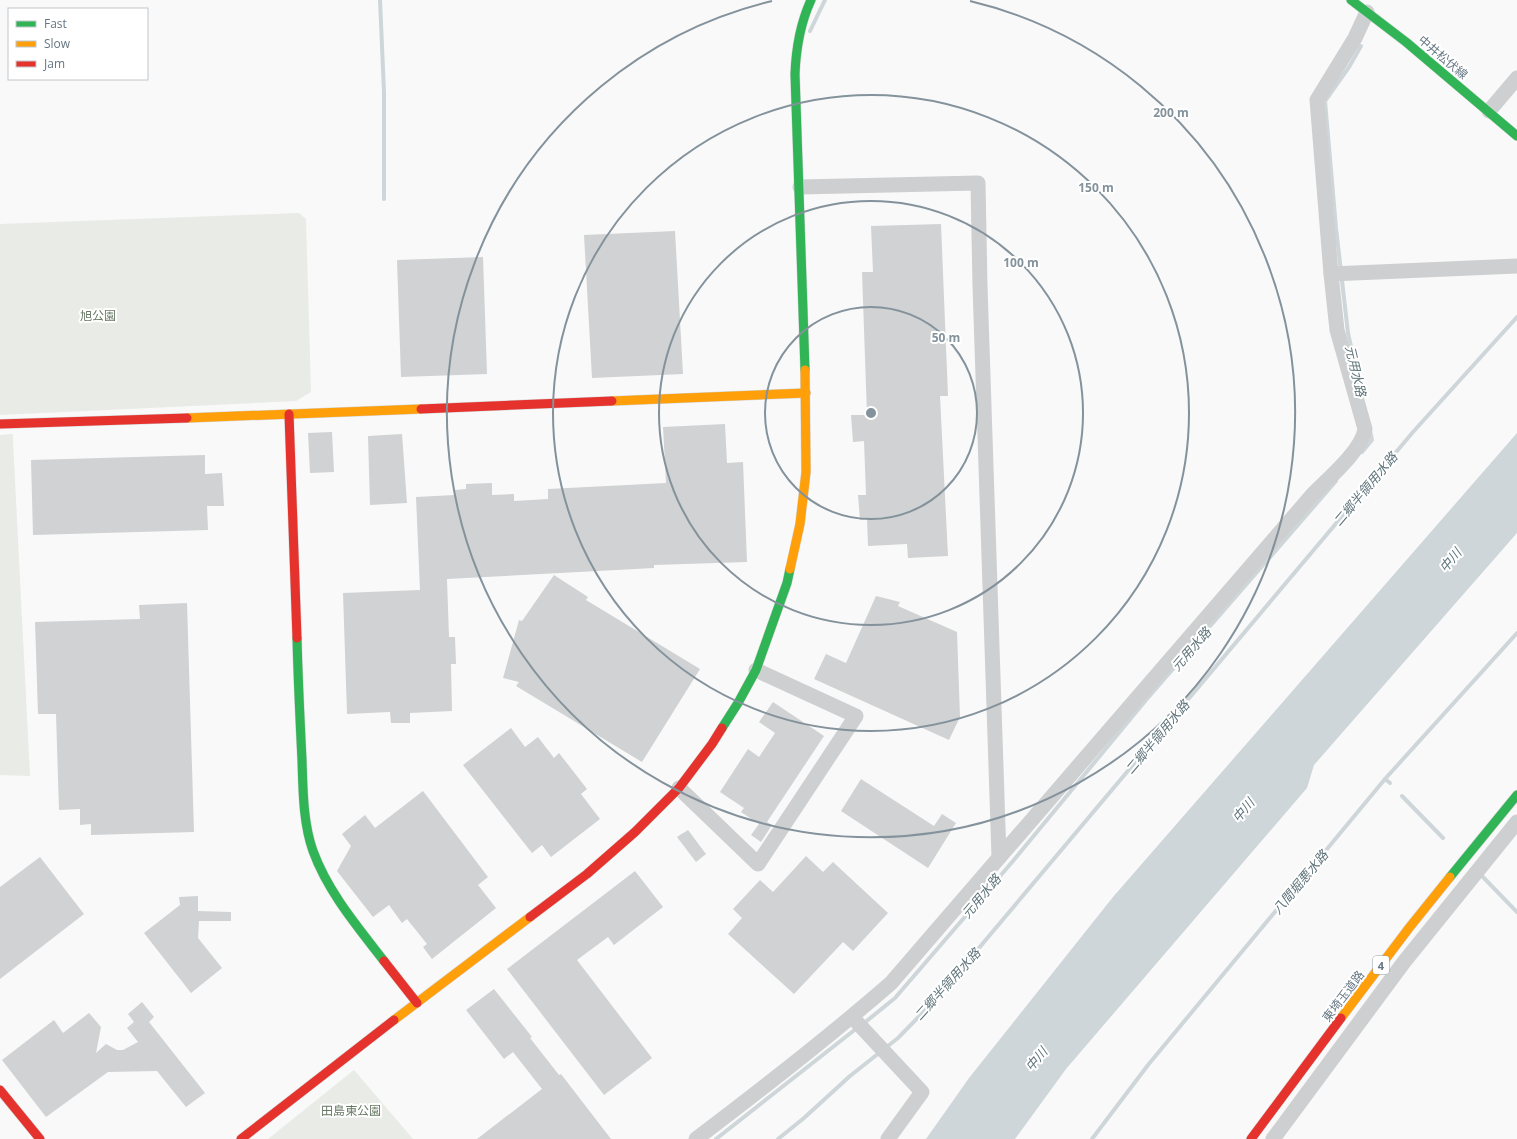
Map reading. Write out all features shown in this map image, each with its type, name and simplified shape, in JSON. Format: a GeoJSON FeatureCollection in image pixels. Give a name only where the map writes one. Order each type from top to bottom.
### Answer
{"type":"FeatureCollection","features":[{"type":"Feature","properties":{"kind":"main road"},"geometry":{"type":"LineString","coordinates":[[241,1139],[417,1003],[588,874],[635,832],[679,788],[712,744],[738,703],[756,670],[787,583],[800,524],[806,472],[806,393],[795,51],[800,27],[811,0]]}},
{"type":"Feature","properties":{"kind":"main road","name":"中井松伏線"},"geometry":{"type":"LineString","coordinates":[[1351,0],[1406,42],[1517,136]]}},
{"type":"Feature","properties":{"kind":"main road"},"geometry":{"type":"LineString","coordinates":[[0,424],[806,393]]}},
{"type":"Feature","properties":{"kind":"main road"},"geometry":{"type":"LineString","coordinates":[[289,414],[301,752],[306,818],[313,850],[327,881],[346,911],[417,1003]]}},
{"type":"Feature","properties":{"kind":"main road","name":"東埼玉道路"},"geometry":{"type":"LineString","coordinates":[[1251,1139],[1409,928],[1517,795]]}},
{"type":"Feature","properties":{"kind":"main road"},"geometry":{"type":"LineString","coordinates":[[0,1090],[40,1139]]}},
{"type":"Feature","properties":{"kind":"street"},"geometry":{"type":"LineString","coordinates":[[696,1139],[779,1076],[891,984],[1308,500],[1349,457],[1364,436],[1365,428],[1337,330],[1317,100],[1355,38],[1367,12]]}},
{"type":"Feature","properties":{"kind":"street"},"geometry":{"type":"LineString","coordinates":[[1488,111],[1517,78]]}},
{"type":"Feature","properties":{"kind":"street"},"geometry":{"type":"LineString","coordinates":[[800,187],[978,183],[980,286],[999,857]]}},
{"type":"Feature","properties":{"kind":"street"},"geometry":{"type":"LineString","coordinates":[[1331,274],[1517,266]]}},
{"type":"Feature","properties":{"kind":"street"},"geometry":{"type":"LineString","coordinates":[[679,788],[758,864],[856,716],[756,670]]}},
{"type":"Feature","properties":{"kind":"street"},"geometry":{"type":"LineString","coordinates":[[1273,1139],[1404,962],[1517,822]]}},
{"type":"Feature","properties":{"kind":"street"},"geometry":{"type":"LineString","coordinates":[[852,1017],[922,1092],[888,1139]]}},
{"type":"Feature","properties":{"kind":"green space","name":"旭公園"},"geometry":{"type":"Polygon","coordinates":[[[299,213],[306,219],[311,392],[296,401],[0,415],[0,224],[299,213]]]}},
{"type":"Feature","properties":{"kind":"green space"},"geometry":{"type":"Polygon","coordinates":[[[13,434],[30,776],[0,775],[0,435],[13,434]]]}},
{"type":"Feature","properties":{"kind":"green space","name":"田島東公園"},"geometry":{"type":"Polygon","coordinates":[[[354,1070],[413,1139],[268,1139],[354,1070]]]}},
{"type":"Feature","properties":{"kind":"water","name":"中川"},"geometry":{"type":"Polygon","coordinates":[[[1517,433],[1517,533],[1314,765],[1307,788],[1066,1069],[1015,1139],[926,1139],[969,1078],[1113,897],[1517,433]]]}},
{"type":"Feature","properties":{"kind":"building"},"geometry":{"type":"Polygon","coordinates":[[[941,224],[948,396],[940,396],[948,556],[908,558],[907,544],[868,546],[867,519],[860,520],[858,495],[866,495],[864,441],[853,442],[851,415],[867,415],[862,272],[873,272],[871,226],[941,224]]]}},
{"type":"Feature","properties":{"kind":"building"},"geometry":{"type":"Polygon","coordinates":[[[675,231],[683,374],[592,378],[584,235],[675,231]]]}},
{"type":"Feature","properties":{"kind":"building"},"geometry":{"type":"Polygon","coordinates":[[[483,257],[487,374],[401,377],[397,260],[483,257]]]}},
{"type":"Feature","properties":{"kind":"building"},"geometry":{"type":"Polygon","coordinates":[[[725,424],[727,463],[743,462],[747,562],[654,565],[654,568],[447,579],[449,637],[455,637],[456,664],[451,664],[452,711],[410,713],[410,723],[391,723],[390,712],[347,714],[343,593],[420,590],[416,497],[455,495],[455,490],[466,489],[466,484],[492,483],[492,495],[514,494],[514,501],[548,499],[548,489],[666,483],[663,427],[725,424]]]}},
{"type":"Feature","properties":{"kind":"building"},"geometry":{"type":"Polygon","coordinates":[[[332,432],[334,472],[310,473],[308,433],[332,432]]]}},
{"type":"Feature","properties":{"kind":"building"},"geometry":{"type":"Polygon","coordinates":[[[402,434],[407,503],[370,505],[368,436],[402,434]]]}},
{"type":"Feature","properties":{"kind":"building"},"geometry":{"type":"Polygon","coordinates":[[[205,455],[205,474],[222,473],[224,506],[207,506],[208,530],[33,535],[31,460],[205,455]]]}},
{"type":"Feature","properties":{"kind":"building"},"geometry":{"type":"Polygon","coordinates":[[[554,575],[588,597],[586,600],[700,669],[642,762],[516,686],[519,682],[503,678],[519,620],[522,621],[554,575]]]}},
{"type":"Feature","properties":{"kind":"building"},"geometry":{"type":"Polygon","coordinates":[[[876,596],[900,602],[898,606],[957,632],[960,717],[949,740],[814,679],[826,654],[846,663],[876,596]]]}},
{"type":"Feature","properties":{"kind":"building"},"geometry":{"type":"Polygon","coordinates":[[[187,603],[194,832],[91,835],[91,824],[80,825],[80,809],[59,810],[56,714],[38,714],[35,622],[140,619],[139,605],[187,603]]]}},
{"type":"Feature","properties":{"kind":"building"},"geometry":{"type":"Polygon","coordinates":[[[773,702],[824,736],[767,822],[772,825],[761,842],[751,835],[759,824],[741,812],[744,808],[720,792],[748,749],[759,757],[775,733],[759,722],[773,702]]]}},
{"type":"Feature","properties":{"kind":"building"},"geometry":{"type":"Polygon","coordinates":[[[511,728],[525,747],[538,737],[554,758],[559,753],[587,789],[581,794],[600,819],[551,857],[542,845],[532,853],[463,765],[511,728]]]}},
{"type":"Feature","properties":{"kind":"building"},"geometry":{"type":"Polygon","coordinates":[[[861,779],[934,826],[942,814],[956,823],[928,868],[841,811],[861,779]]]}},
{"type":"Feature","properties":{"kind":"building"},"geometry":{"type":"Polygon","coordinates":[[[423,791],[488,877],[478,885],[496,908],[432,959],[423,947],[427,944],[407,919],[402,923],[389,905],[373,917],[337,871],[351,846],[342,834],[365,815],[375,828],[423,791]]]}},
{"type":"Feature","properties":{"kind":"building"},"geometry":{"type":"Polygon","coordinates":[[[688,830],[706,854],[696,862],[677,837],[688,830]]]}},
{"type":"Feature","properties":{"kind":"building"},"geometry":{"type":"Polygon","coordinates":[[[806,856],[823,872],[833,862],[888,913],[853,951],[843,942],[794,994],[728,934],[742,918],[733,909],[760,880],[773,892],[806,856]]]}},
{"type":"Feature","properties":{"kind":"building"},"geometry":{"type":"Polygon","coordinates":[[[40,857],[84,914],[0,979],[0,887],[40,857]]]}},
{"type":"Feature","properties":{"kind":"building"},"geometry":{"type":"Polygon","coordinates":[[[635,871],[663,907],[614,945],[608,937],[577,960],[652,1058],[604,1095],[507,969],[635,871]]]}},
{"type":"Feature","properties":{"kind":"building"},"geometry":{"type":"Polygon","coordinates":[[[198,896],[198,911],[231,912],[231,921],[199,921],[198,938],[222,968],[191,993],[144,933],[180,905],[179,897],[198,896]]]}},
{"type":"Feature","properties":{"kind":"building"},"geometry":{"type":"Polygon","coordinates":[[[494,989],[532,1037],[530,1038],[559,1075],[561,1074],[611,1139],[477,1139],[542,1089],[513,1052],[504,1059],[466,1010],[494,989]]]}},
{"type":"Feature","properties":{"kind":"building"},"geometry":{"type":"Polygon","coordinates":[[[142,1002],[154,1017],[149,1022],[205,1093],[186,1107],[157,1071],[108,1072],[46,1117],[2,1060],[54,1020],[63,1033],[89,1013],[101,1027],[96,1053],[106,1044],[117,1050],[123,1050],[138,1042],[127,1028],[134,1022],[128,1014],[142,1002]]]}},
{"type":"Feature","properties":{"kind":"waterway"},"geometry":{"type":"LineString","coordinates":[[380,0],[384,92],[384,199]]}},
{"type":"Feature","properties":{"kind":"waterway"},"geometry":{"type":"LineString","coordinates":[[810,31],[825,0]]}},
{"type":"Feature","properties":{"kind":"waterway","name":"元用水路"},"geometry":{"type":"LineString","coordinates":[[1358,378],[1348,333],[1336,228],[1325,101],[1349,67],[1361,46]]}},
{"type":"Feature","properties":{"kind":"waterway","name":"二郷半領用水路"},"geometry":{"type":"LineString","coordinates":[[778,1139],[804,1118],[850,1076],[898,1038],[936,999],[1413,432],[1517,317]]}},
{"type":"Feature","properties":{"kind":"waterway","name":"元用水路"},"geometry":{"type":"LineString","coordinates":[[1362,452],[1372,440],[1370,431]]}},
{"type":"Feature","properties":{"kind":"waterway","name":"元用水路"},"geometry":{"type":"LineString","coordinates":[[863,1024],[895,998],[1013,861],[1146,700],[1336,481]]}},
{"type":"Feature","properties":{"kind":"waterway","name":"八間堀悪水路"},"geometry":{"type":"LineString","coordinates":[[1092,1139],[1148,1065],[1385,779],[1517,633]]}},
{"type":"Feature","properties":{"kind":"waterway","name":"八間堀悪水路"},"geometry":{"type":"LineString","coordinates":[[1385,779],[1390,783]]}},
{"type":"Feature","properties":{"kind":"waterway"},"geometry":{"type":"LineString","coordinates":[[1402,796],[1443,838]]}},
{"type":"Feature","properties":{"kind":"waterway"},"geometry":{"type":"LineString","coordinates":[[1482,876],[1517,912]]}},
{"type":"Feature","properties":{"kind":"waterway","name":"元用水路"},"geometry":{"type":"LineString","coordinates":[[716,1139],[857,1028]]}},
{"type":"Feature","properties":{"kind":"traffic: fast"},"geometry":{"type":"LineString","coordinates":[[805,370],[795,74],[799,36],[811,0]]}},
{"type":"Feature","properties":{"kind":"traffic: fast"},"geometry":{"type":"LineString","coordinates":[[1351,0],[1406,42],[1517,136]]}},
{"type":"Feature","properties":{"kind":"traffic: fast"},"geometry":{"type":"LineString","coordinates":[[722,728],[756,670],[787,583],[790,569]]}},
{"type":"Feature","properties":{"kind":"traffic: fast"},"geometry":{"type":"LineString","coordinates":[[297,638],[303,795],[307,829],[319,866],[335,895],[384,961]]}},
{"type":"Feature","properties":{"kind":"traffic: fast"},"geometry":{"type":"LineString","coordinates":[[1450,877],[1517,795]]}},
{"type":"Feature","properties":{"kind":"traffic: slow"},"geometry":{"type":"LineString","coordinates":[[790,569],[800,524],[806,472],[805,370]]}},
{"type":"Feature","properties":{"kind":"traffic: slow"},"geometry":{"type":"LineString","coordinates":[[612,401],[806,393]]}},
{"type":"Feature","properties":{"kind":"traffic: slow"},"geometry":{"type":"LineString","coordinates":[[187,418],[421,409]]}},
{"type":"Feature","properties":{"kind":"traffic: slow"},"geometry":{"type":"LineString","coordinates":[[1341,1018],[1409,928],[1450,877]]}},
{"type":"Feature","properties":{"kind":"traffic: slow"},"geometry":{"type":"LineString","coordinates":[[394,1020],[530,917]]}},
{"type":"Feature","properties":{"kind":"traffic: jam"},"geometry":{"type":"LineString","coordinates":[[421,409],[612,401]]}},
{"type":"Feature","properties":{"kind":"traffic: jam"},"geometry":{"type":"LineString","coordinates":[[289,414],[297,638]]}},
{"type":"Feature","properties":{"kind":"traffic: jam"},"geometry":{"type":"LineString","coordinates":[[0,424],[187,418]]}},
{"type":"Feature","properties":{"kind":"traffic: jam"},"geometry":{"type":"LineString","coordinates":[[530,917],[587,874],[635,832],[679,788],[722,728]]}},
{"type":"Feature","properties":{"kind":"traffic: jam"},"geometry":{"type":"LineString","coordinates":[[384,961],[417,1003]]}},
{"type":"Feature","properties":{"kind":"traffic: jam"},"geometry":{"type":"LineString","coordinates":[[1251,1139],[1341,1018]]}},
{"type":"Feature","properties":{"kind":"traffic: jam"},"geometry":{"type":"LineString","coordinates":[[241,1139],[394,1020]]}},
{"type":"Feature","properties":{"kind":"traffic: jam"},"geometry":{"type":"LineString","coordinates":[[0,1090],[40,1139]]}}]}
